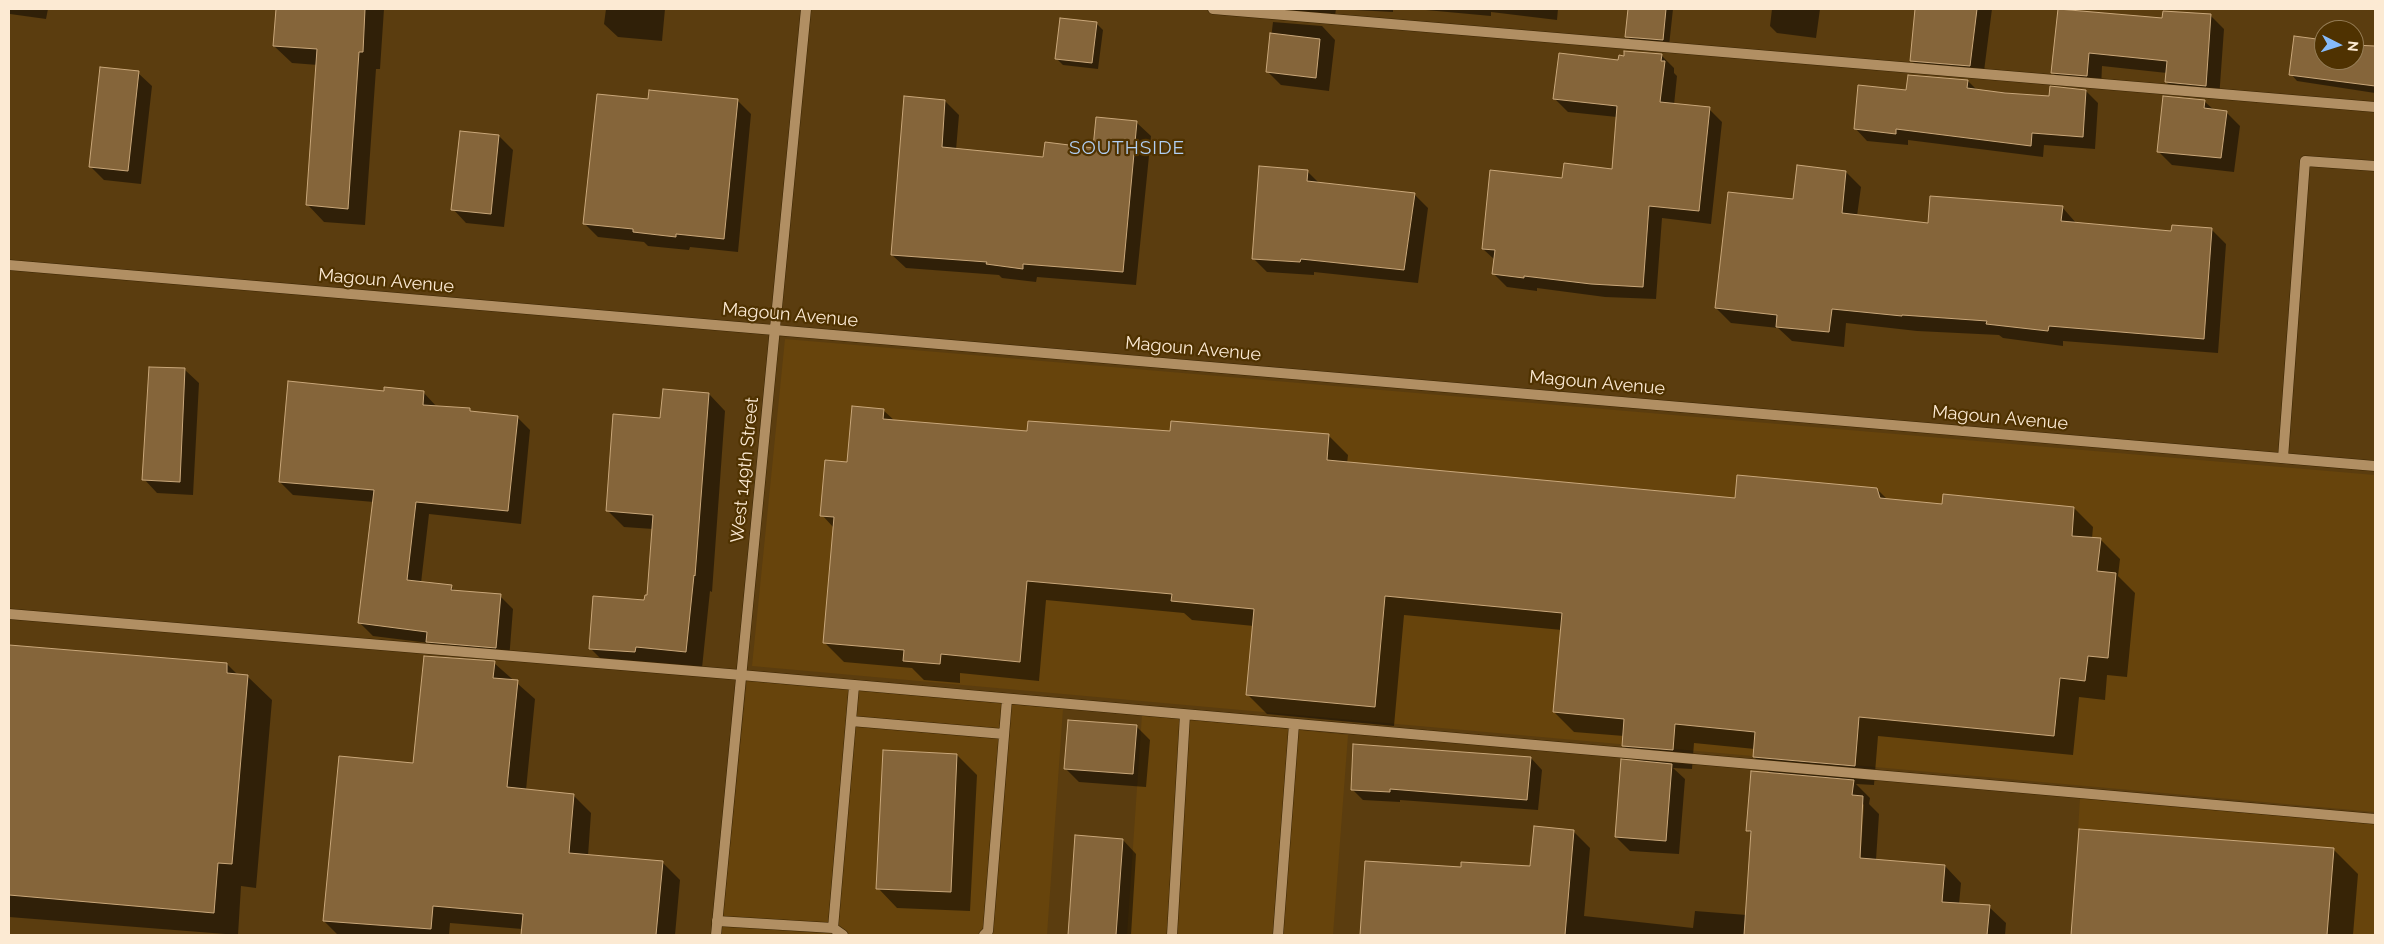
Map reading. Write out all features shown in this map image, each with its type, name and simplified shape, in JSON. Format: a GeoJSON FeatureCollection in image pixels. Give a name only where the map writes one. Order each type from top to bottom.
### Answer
{"type":"FeatureCollection","features":[{"type":"Feature","properties":{"kind":"street","name":"West 149th Street"},"geometry":{"type":"LineString","coordinates":[[716,935],[806,9]]}},
{"type":"Feature","properties":{"kind":"street"},"geometry":{"type":"LineString","coordinates":[[1213,9],[2375,107]]}},
{"type":"Feature","properties":{"kind":"street"},"geometry":{"type":"LineString","coordinates":[[2284,458],[2305,161],[2375,166]]}},
{"type":"Feature","properties":{"kind":"street","name":"Magoun Avenue"},"geometry":{"type":"LineString","coordinates":[[9,265],[2375,466]]}},
{"type":"Feature","properties":{"kind":"street"},"geometry":{"type":"LineString","coordinates":[[9,614],[741,675],[2375,819]]}},
{"type":"Feature","properties":{"kind":"street"},"geometry":{"type":"LineString","coordinates":[[833,928],[854,686]]}},
{"type":"Feature","properties":{"kind":"street"},"geometry":{"type":"LineString","coordinates":[[984,935],[988,931],[1007,699]]}},
{"type":"Feature","properties":{"kind":"street"},"geometry":{"type":"LineString","coordinates":[[1172,935],[1185,714]]}},
{"type":"Feature","properties":{"kind":"street"},"geometry":{"type":"LineString","coordinates":[[851,721],[1004,734]]}},
{"type":"Feature","properties":{"kind":"street"},"geometry":{"type":"LineString","coordinates":[[1278,935],[1294,724]]}},
{"type":"Feature","properties":{"kind":"street"},"geometry":{"type":"LineString","coordinates":[[717,921],[833,928],[844,935]]}},
{"type":"Feature","properties":{"kind":"shaded area"},"geometry":{"type":"Polygon","coordinates":[[[785,339],[2375,475],[2375,812],[752,666],[785,339]]]}},
{"type":"Feature","properties":{"kind":"shaded area"},"geometry":{"type":"Polygon","coordinates":[[[747,679],[1063,709],[1047,935],[721,935],[747,679]]]}},
{"type":"Feature","properties":{"kind":"shaded area"},"geometry":{"type":"Polygon","coordinates":[[[1142,714],[1348,735],[1333,935],[1127,935],[1142,714]]]}},
{"type":"Feature","properties":{"kind":"shaded area"},"geometry":{"type":"Polygon","coordinates":[[[2080,797],[2375,824],[2375,935],[2072,935],[2080,797]]]}},
{"type":"Feature","properties":{"kind":"building"},"geometry":{"type":"Polygon","coordinates":[[[276,9],[365,9],[363,52],[359,52],[348,209],[306,205],[317,49],[273,46],[276,9]]]}},
{"type":"Feature","properties":{"kind":"building"},"geometry":{"type":"Polygon","coordinates":[[[1628,9],[1666,9],[1663,40],[1625,37],[1628,9]]]}},
{"type":"Feature","properties":{"kind":"building"},"geometry":{"type":"Polygon","coordinates":[[[1915,9],[1977,9],[1970,66],[1910,61],[1915,9]]]}},
{"type":"Feature","properties":{"kind":"building"},"geometry":{"type":"Polygon","coordinates":[[[2058,9],[2162,18],[2163,11],[2211,14],[2206,86],[2165,82],[2167,61],[2089,53],[2087,76],[2051,73],[2058,9]]]}},
{"type":"Feature","properties":{"kind":"building"},"geometry":{"type":"Polygon","coordinates":[[[1060,18],[1097,22],[1092,63],[1055,59],[1060,18]]]}},
{"type":"Feature","properties":{"kind":"building"},"geometry":{"type":"Polygon","coordinates":[[[1270,33],[1320,39],[1316,78],[1266,72],[1270,33]]]}},
{"type":"Feature","properties":{"kind":"building"},"geometry":{"type":"Polygon","coordinates":[[[2294,36],[2314,39],[2314,70],[2364,70],[2364,45],[2375,46],[2375,86],[2289,75],[2294,36]]]}},
{"type":"Feature","properties":{"kind":"building"},"geometry":{"type":"Polygon","coordinates":[[[1624,51],[1662,54],[1661,61],[1665,61],[1660,102],[1710,107],[1699,211],[1649,206],[1643,287],[1492,274],[1495,250],[1482,249],[1490,170],[1562,178],[1564,163],[1612,169],[1617,106],[1553,99],[1559,53],[1618,60],[1619,55],[1624,56],[1624,51]]]}},
{"type":"Feature","properties":{"kind":"building"},"geometry":{"type":"Polygon","coordinates":[[[100,67],[139,71],[128,171],[89,167],[100,67]]]}},
{"type":"Feature","properties":{"kind":"building"},"geometry":{"type":"Polygon","coordinates":[[[1908,75],[1968,80],[1967,88],[2005,93],[2049,96],[2050,86],[2086,90],[2083,137],[2032,133],[2031,146],[1896,129],[1896,134],[1854,129],[1858,85],[1906,90],[1908,75]]]}},
{"type":"Feature","properties":{"kind":"building"},"geometry":{"type":"Polygon","coordinates":[[[649,90],[738,99],[724,239],[676,234],[676,237],[633,232],[633,229],[583,224],[597,94],[648,99],[649,90]]]}},
{"type":"Feature","properties":{"kind":"building"},"geometry":{"type":"Polygon","coordinates":[[[904,96],[945,100],[942,147],[1043,157],[1045,142],[1093,148],[1096,117],[1137,121],[1123,272],[1023,264],[1023,269],[986,264],[987,262],[891,255],[904,96]]]}},
{"type":"Feature","properties":{"kind":"building"},"geometry":{"type":"Polygon","coordinates":[[[2163,96],[2205,100],[2204,108],[2227,111],[2221,158],[2157,152],[2163,96]]]}},
{"type":"Feature","properties":{"kind":"building"},"geometry":{"type":"Polygon","coordinates":[[[460,131],[499,135],[491,214],[451,210],[460,131]]]}},
{"type":"Feature","properties":{"kind":"building"},"geometry":{"type":"Polygon","coordinates":[[[1797,165],[1846,171],[1842,213],[1928,223],[1930,196],[2063,206],[2061,221],[2171,231],[2172,225],[2212,228],[2204,339],[2049,326],[2048,331],[1986,324],[1987,321],[1902,316],[1832,309],[1829,332],[1776,327],[1777,315],[1715,308],[1728,192],[1793,199],[1797,165]]]}},
{"type":"Feature","properties":{"kind":"building"},"geometry":{"type":"Polygon","coordinates":[[[1259,166],[1308,170],[1307,181],[1415,193],[1404,270],[1301,259],[1300,262],[1252,259],[1259,166]]]}},
{"type":"Feature","properties":{"kind":"building"},"geometry":{"type":"Polygon","coordinates":[[[149,367],[185,368],[180,482],[142,480],[149,367]]]}},
{"type":"Feature","properties":{"kind":"building"},"geometry":{"type":"Polygon","coordinates":[[[288,381],[384,391],[384,387],[424,391],[423,405],[470,408],[470,411],[518,416],[508,511],[416,502],[407,580],[452,585],[451,590],[501,594],[496,648],[426,642],[427,632],[358,623],[374,490],[279,482],[288,381]]]}},
{"type":"Feature","properties":{"kind":"building"},"geometry":{"type":"Polygon","coordinates":[[[663,389],[709,393],[695,576],[686,652],[636,647],[635,652],[589,649],[593,596],[644,600],[645,595],[647,595],[653,515],[606,511],[613,414],[660,418],[663,389]]]}},
{"type":"Feature","properties":{"kind":"building"},"geometry":{"type":"Polygon","coordinates":[[[852,406],[884,409],[883,419],[1027,431],[1028,421],[1170,431],[1171,421],[1329,434],[1327,460],[1735,498],[1737,475],[1877,488],[1880,498],[1942,504],[1943,494],[2074,507],[2072,536],[2101,538],[2097,571],[2116,573],[2108,658],[2088,656],[2085,681],[2060,678],[2054,736],[1859,717],[1855,766],[1753,757],[1755,732],[1675,724],[1673,750],[1622,746],[1624,719],[1553,712],[1562,613],[1385,596],[1375,707],[1246,695],[1254,609],[1171,601],[1172,594],[1027,581],[1020,662],[941,654],[940,664],[903,661],[904,650],[823,643],[834,517],[820,516],[825,460],[847,462],[852,406]]]}},
{"type":"Feature","properties":{"kind":"building"},"geometry":{"type":"Polygon","coordinates":[[[9,645],[227,663],[227,673],[248,675],[232,864],[218,863],[214,913],[9,895],[9,645]]]}},
{"type":"Feature","properties":{"kind":"building"},"geometry":{"type":"Polygon","coordinates":[[[424,656],[495,661],[493,678],[518,680],[507,787],[574,794],[569,853],[663,861],[656,935],[521,935],[523,914],[433,906],[431,929],[323,921],[339,756],[413,763],[424,656]]]}},
{"type":"Feature","properties":{"kind":"building"},"geometry":{"type":"Polygon","coordinates":[[[1068,720],[1137,725],[1133,774],[1064,769],[1068,720]]]}},
{"type":"Feature","properties":{"kind":"building"},"geometry":{"type":"Polygon","coordinates":[[[1353,744],[1531,757],[1527,800],[1390,789],[1390,792],[1351,790],[1353,744]]]}},
{"type":"Feature","properties":{"kind":"building"},"geometry":{"type":"Polygon","coordinates":[[[883,750],[957,754],[951,892],[876,889],[883,750]]]}},
{"type":"Feature","properties":{"kind":"building"},"geometry":{"type":"Polygon","coordinates":[[[1621,759],[1672,764],[1666,841],[1615,837],[1621,759]]]}},
{"type":"Feature","properties":{"kind":"building"},"geometry":{"type":"Polygon","coordinates":[[[1751,771],[1854,780],[1852,795],[1863,796],[1860,858],[1945,865],[1942,902],[1990,905],[1987,935],[1744,935],[1751,831],[1746,831],[1751,771]]]}},
{"type":"Feature","properties":{"kind":"building"},"geometry":{"type":"Polygon","coordinates":[[[1534,826],[1574,830],[1565,935],[1360,935],[1365,861],[1461,867],[1461,862],[1530,866],[1534,826]]]}},
{"type":"Feature","properties":{"kind":"building"},"geometry":{"type":"Polygon","coordinates":[[[2079,829],[2334,848],[2327,935],[2071,935],[2079,829]]]}},
{"type":"Feature","properties":{"kind":"building"},"geometry":{"type":"Polygon","coordinates":[[[1075,835],[1123,839],[1116,935],[1068,935],[1075,835]]]}},
{"type":"Feature","properties":{"kind":"district","name":"SOUTHSIDE"},"geometry":{"type":"Point","coordinates":[1127,148]}}]}
